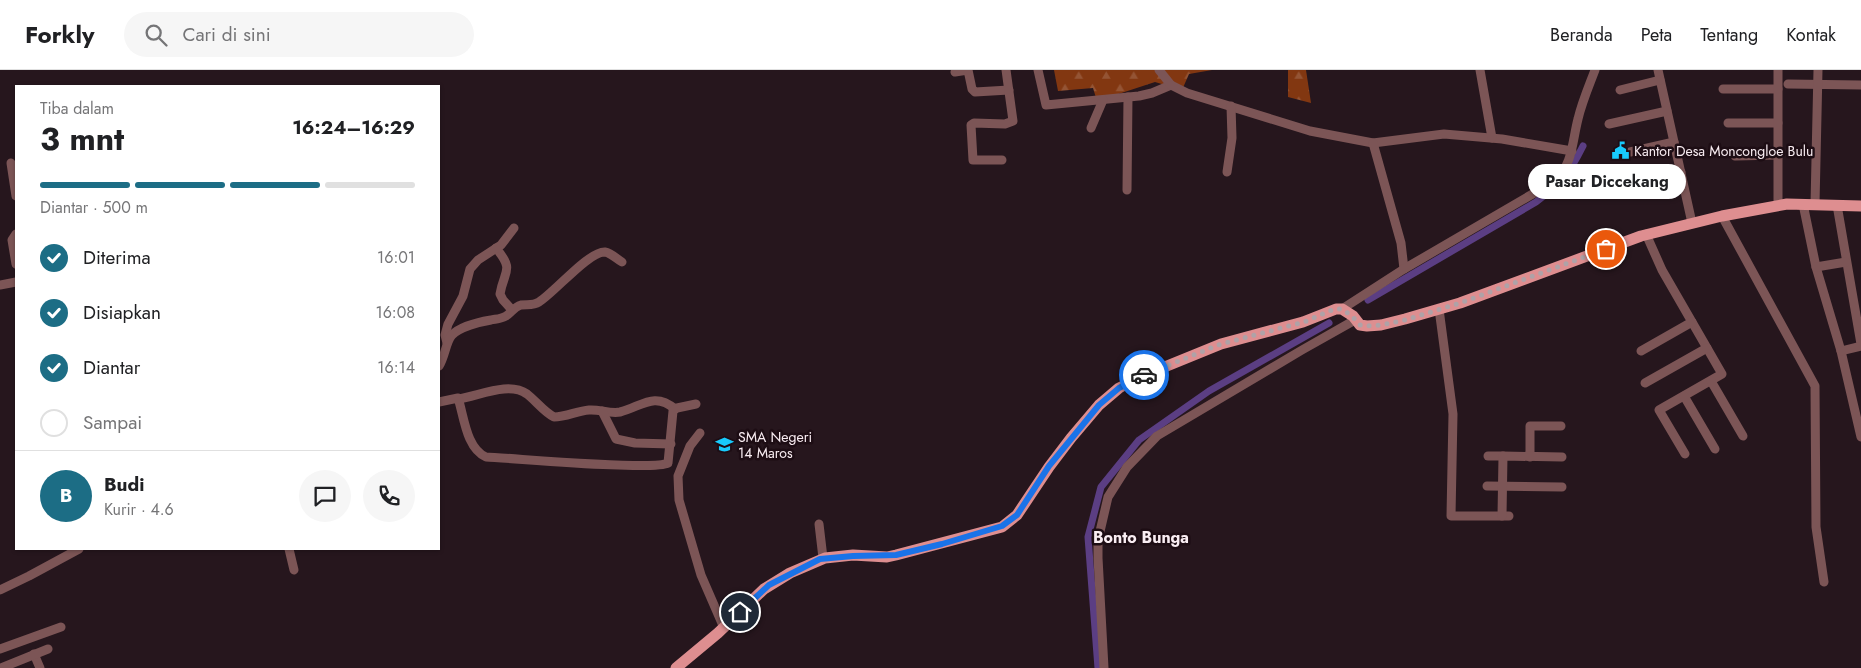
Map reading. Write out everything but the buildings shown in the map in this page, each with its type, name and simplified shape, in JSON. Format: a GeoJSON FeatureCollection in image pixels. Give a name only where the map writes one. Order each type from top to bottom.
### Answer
{"type":"FeatureCollection","features":[{"type":"Feature","properties":{"kind":"main road"},"geometry":{"type":"LineString","coordinates":[[676,668],[724,628],[769,585],[790,573],[824,558],[892,556],[997,529],[1017,515],[1049,466],[1099,405],[1119,388],[1140,377],[1221,344],[1304,322],[1334,309],[1342,309],[1360,325],[1381,325],[1460,303],[1646,234],[1722,216],[1778,205],[1861,206]]}},
{"type":"Feature","properties":{"kind":"street"},"geometry":{"type":"LineString","coordinates":[[955,72],[968,70],[972,90],[975,92],[1009,90]]}},
{"type":"Feature","properties":{"kind":"street"},"geometry":{"type":"LineString","coordinates":[[1002,160],[973,160],[971,125],[974,123],[1012,122],[1014,120],[1006,70]]}},
{"type":"Feature","properties":{"kind":"street"},"geometry":{"type":"LineString","coordinates":[[1038,70],[1045,105],[1128,97],[1152,93],[1171,85]]}},
{"type":"Feature","properties":{"kind":"street"},"geometry":{"type":"LineString","coordinates":[[1159,70],[1171,85],[1197,98],[1231,106],[1310,131],[1373,143],[1385,143],[1437,134],[1492,138],[1572,150]]}},
{"type":"Feature","properties":{"kind":"street"},"geometry":{"type":"LineString","coordinates":[[1480,70],[1492,138]]}},
{"type":"Feature","properties":{"kind":"street"},"geometry":{"type":"LineString","coordinates":[[1342,309],[1404,269],[1555,181],[1565,169],[1572,150],[1578,120],[1595,70]]}},
{"type":"Feature","properties":{"kind":"street"},"geometry":{"type":"LineString","coordinates":[[1658,70],[1692,223]]}},
{"type":"Feature","properties":{"kind":"street"},"geometry":{"type":"LineString","coordinates":[[1778,70],[1778,205]]}},
{"type":"Feature","properties":{"kind":"street"},"geometry":{"type":"LineString","coordinates":[[1815,204],[1818,70]]}},
{"type":"Feature","properties":{"kind":"street"},"geometry":{"type":"LineString","coordinates":[[1620,90],[1660,80]]}},
{"type":"Feature","properties":{"kind":"street"},"geometry":{"type":"LineString","coordinates":[[1788,84],[1861,85]]}},
{"type":"Feature","properties":{"kind":"street"},"geometry":{"type":"LineString","coordinates":[[1723,89],[1778,89]]}},
{"type":"Feature","properties":{"kind":"street"},"geometry":{"type":"LineString","coordinates":[[1127,190],[1128,97]]}},
{"type":"Feature","properties":{"kind":"street"},"geometry":{"type":"LineString","coordinates":[[1091,128],[1103,100]]}},
{"type":"Feature","properties":{"kind":"street"},"geometry":{"type":"LineString","coordinates":[[1227,172],[1232,138],[1231,106]]}},
{"type":"Feature","properties":{"kind":"street"},"geometry":{"type":"LineString","coordinates":[[1609,124],[1667,111]]}},
{"type":"Feature","properties":{"kind":"street"},"geometry":{"type":"LineString","coordinates":[[1728,123],[1778,123]]}},
{"type":"Feature","properties":{"kind":"street"},"geometry":{"type":"LineString","coordinates":[[1630,152],[1674,142]]}},
{"type":"Feature","properties":{"kind":"street"},"geometry":{"type":"LineString","coordinates":[[1373,143],[1401,243],[1404,269]]}},
{"type":"Feature","properties":{"kind":"street"},"geometry":{"type":"LineString","coordinates":[[1735,156],[1778,155]]}},
{"type":"Feature","properties":{"kind":"street"},"geometry":{"type":"LineString","coordinates":[[11,163],[15,180]]}},
{"type":"Feature","properties":{"kind":"street"},"geometry":{"type":"LineString","coordinates":[[1623,185],[1680,172]]}},
{"type":"Feature","properties":{"kind":"street"},"geometry":{"type":"LineString","coordinates":[[1803,204],[1816,267],[1858,406],[1861,439]]}},
{"type":"Feature","properties":{"kind":"street"},"geometry":{"type":"LineString","coordinates":[[1837,205],[1861,345],[1841,351]]}},
{"type":"Feature","properties":{"kind":"street"},"geometry":{"type":"LineString","coordinates":[[1722,216],[1815,386],[1816,527],[1824,582]]}},
{"type":"Feature","properties":{"kind":"street"},"geometry":{"type":"LineString","coordinates":[[447,343],[445,335],[448,324],[463,296],[470,269],[478,260],[505,241],[514,228]]}},
{"type":"Feature","properties":{"kind":"street"},"geometry":{"type":"LineString","coordinates":[[1646,234],[1662,270],[1722,374],[1659,410],[1685,454]]}},
{"type":"Feature","properties":{"kind":"street"},"geometry":{"type":"LineString","coordinates":[[15,235],[12,238],[12,243],[15,259]]}},
{"type":"Feature","properties":{"kind":"street"},"geometry":{"type":"LineString","coordinates":[[496,248],[506,259],[507,265],[506,276],[500,294],[502,300],[512,310]]}},
{"type":"Feature","properties":{"kind":"street"},"geometry":{"type":"LineString","coordinates":[[440,364],[447,343],[452,335],[484,321],[506,316],[519,305],[532,305],[540,301],[596,254],[609,254],[622,262]]}},
{"type":"Feature","properties":{"kind":"street"},"geometry":{"type":"LineString","coordinates":[[1816,267],[1846,262]]}},
{"type":"Feature","properties":{"kind":"street"},"geometry":{"type":"LineString","coordinates":[[0,285],[15,282]]}},
{"type":"Feature","properties":{"kind":"street"},"geometry":{"type":"LineString","coordinates":[[1439,309],[1453,414],[1451,516],[1506,516],[1503,456]]}},
{"type":"Feature","properties":{"kind":"street"},"geometry":{"type":"LineString","coordinates":[[1104,668],[1098,540],[1106,503],[1119,477],[1157,436],[1355,320]]}},
{"type":"Feature","properties":{"kind":"street"},"geometry":{"type":"LineString","coordinates":[[1641,351],[1692,322]]}},
{"type":"Feature","properties":{"kind":"street"},"geometry":{"type":"LineString","coordinates":[[1645,384],[1707,348]]}},
{"type":"Feature","properties":{"kind":"street"},"geometry":{"type":"LineString","coordinates":[[1711,380],[1743,436]]}},
{"type":"Feature","properties":{"kind":"street"},"geometry":{"type":"LineString","coordinates":[[440,402],[456,398],[458,400],[511,388],[526,394],[554,417],[585,411],[619,412],[645,402],[662,400],[675,409],[696,404]]}},
{"type":"Feature","properties":{"kind":"street"},"geometry":{"type":"LineString","coordinates":[[1684,396],[1715,450]]}},
{"type":"Feature","properties":{"kind":"street"},"geometry":{"type":"LineString","coordinates":[[458,400],[469,437],[480,453],[486,457],[632,465],[667,464],[670,460],[675,409]]}},
{"type":"Feature","properties":{"kind":"street"},"geometry":{"type":"LineString","coordinates":[[602,411],[616,439],[635,443],[671,444]]}},
{"type":"Feature","properties":{"kind":"street"},"geometry":{"type":"LineString","coordinates":[[1530,456],[1530,426],[1561,426]]}},
{"type":"Feature","properties":{"kind":"street"},"geometry":{"type":"LineString","coordinates":[[700,433],[690,446],[678,476],[679,500],[701,575],[724,628]]}},
{"type":"Feature","properties":{"kind":"street"},"geometry":{"type":"LineString","coordinates":[[1488,456],[1562,457]]}},
{"type":"Feature","properties":{"kind":"street"},"geometry":{"type":"LineString","coordinates":[[1488,486],[1562,487]]}},
{"type":"Feature","properties":{"kind":"street"},"geometry":{"type":"LineString","coordinates":[[819,524],[824,558]]}},
{"type":"Feature","properties":{"kind":"street"},"geometry":{"type":"LineString","coordinates":[[0,590],[77,550]]}},
{"type":"Feature","properties":{"kind":"street"},"geometry":{"type":"LineString","coordinates":[[289,550],[294,570]]}},
{"type":"Feature","properties":{"kind":"street"},"geometry":{"type":"LineString","coordinates":[[0,649],[61,627]]}},
{"type":"Feature","properties":{"kind":"street"},"geometry":{"type":"LineString","coordinates":[[0,654],[4,667],[48,649]]}},
{"type":"Feature","properties":{"kind":"street"},"geometry":{"type":"LineString","coordinates":[[34,654],[40,668]]}},
{"type":"Feature","properties":{"kind":"green space"},"geometry":{"type":"Polygon","coordinates":[[[1054,70],[1212,70],[1189,74],[1182,90],[1155,82],[1097,101],[1093,88],[1058,91],[1054,70]]]}},
{"type":"Feature","properties":{"kind":"green space"},"geometry":{"type":"Polygon","coordinates":[[[1288,70],[1306,70],[1311,103],[1288,97],[1288,70]]]}},
{"type":"Feature","properties":{"kind":"waterway"},"geometry":{"type":"LineString","coordinates":[[1368,300],[1536,202],[1564,178],[1583,146]]}},
{"type":"Feature","properties":{"kind":"waterway"},"geometry":{"type":"LineString","coordinates":[[1098,668],[1088,537],[1101,487],[1139,440],[1209,391],[1329,323]]}},
{"type":"Feature","properties":{"kind":"way so far"},"geometry":{"type":"LineString","coordinates":[[1144,375],[1221,344],[1304,322],[1334,309],[1342,309],[1360,325],[1376,326],[1405,320],[1460,303],[1606,249]]}},
{"type":"Feature","properties":{"kind":"place","name":"Kantor Desa Moncongloe Bulu"},"geometry":{"type":"Point","coordinates":[1620,151]}},
{"type":"Feature","properties":{"kind":"place","name":"Pasar Diccekang"},"geometry":{"type":"Point","coordinates":[1606,249]}},
{"type":"Feature","properties":{"kind":"place","name":"SMA Negeri 14 Maros"},"geometry":{"type":"Point","coordinates":[724,445]}},
{"type":"Feature","properties":{"kind":"district","name":"Bonto Bunga"},"geometry":{"type":"Point","coordinates":[1141,537]}},
{"type":"Feature","properties":{"kind":"route"},"geometry":{"type":"LineString","coordinates":[[740,612],[769,585],[820,559],[896,555],[997,529],[1017,515],[1049,466],[1099,405],[1125,384],[1144,375]]}}]}
